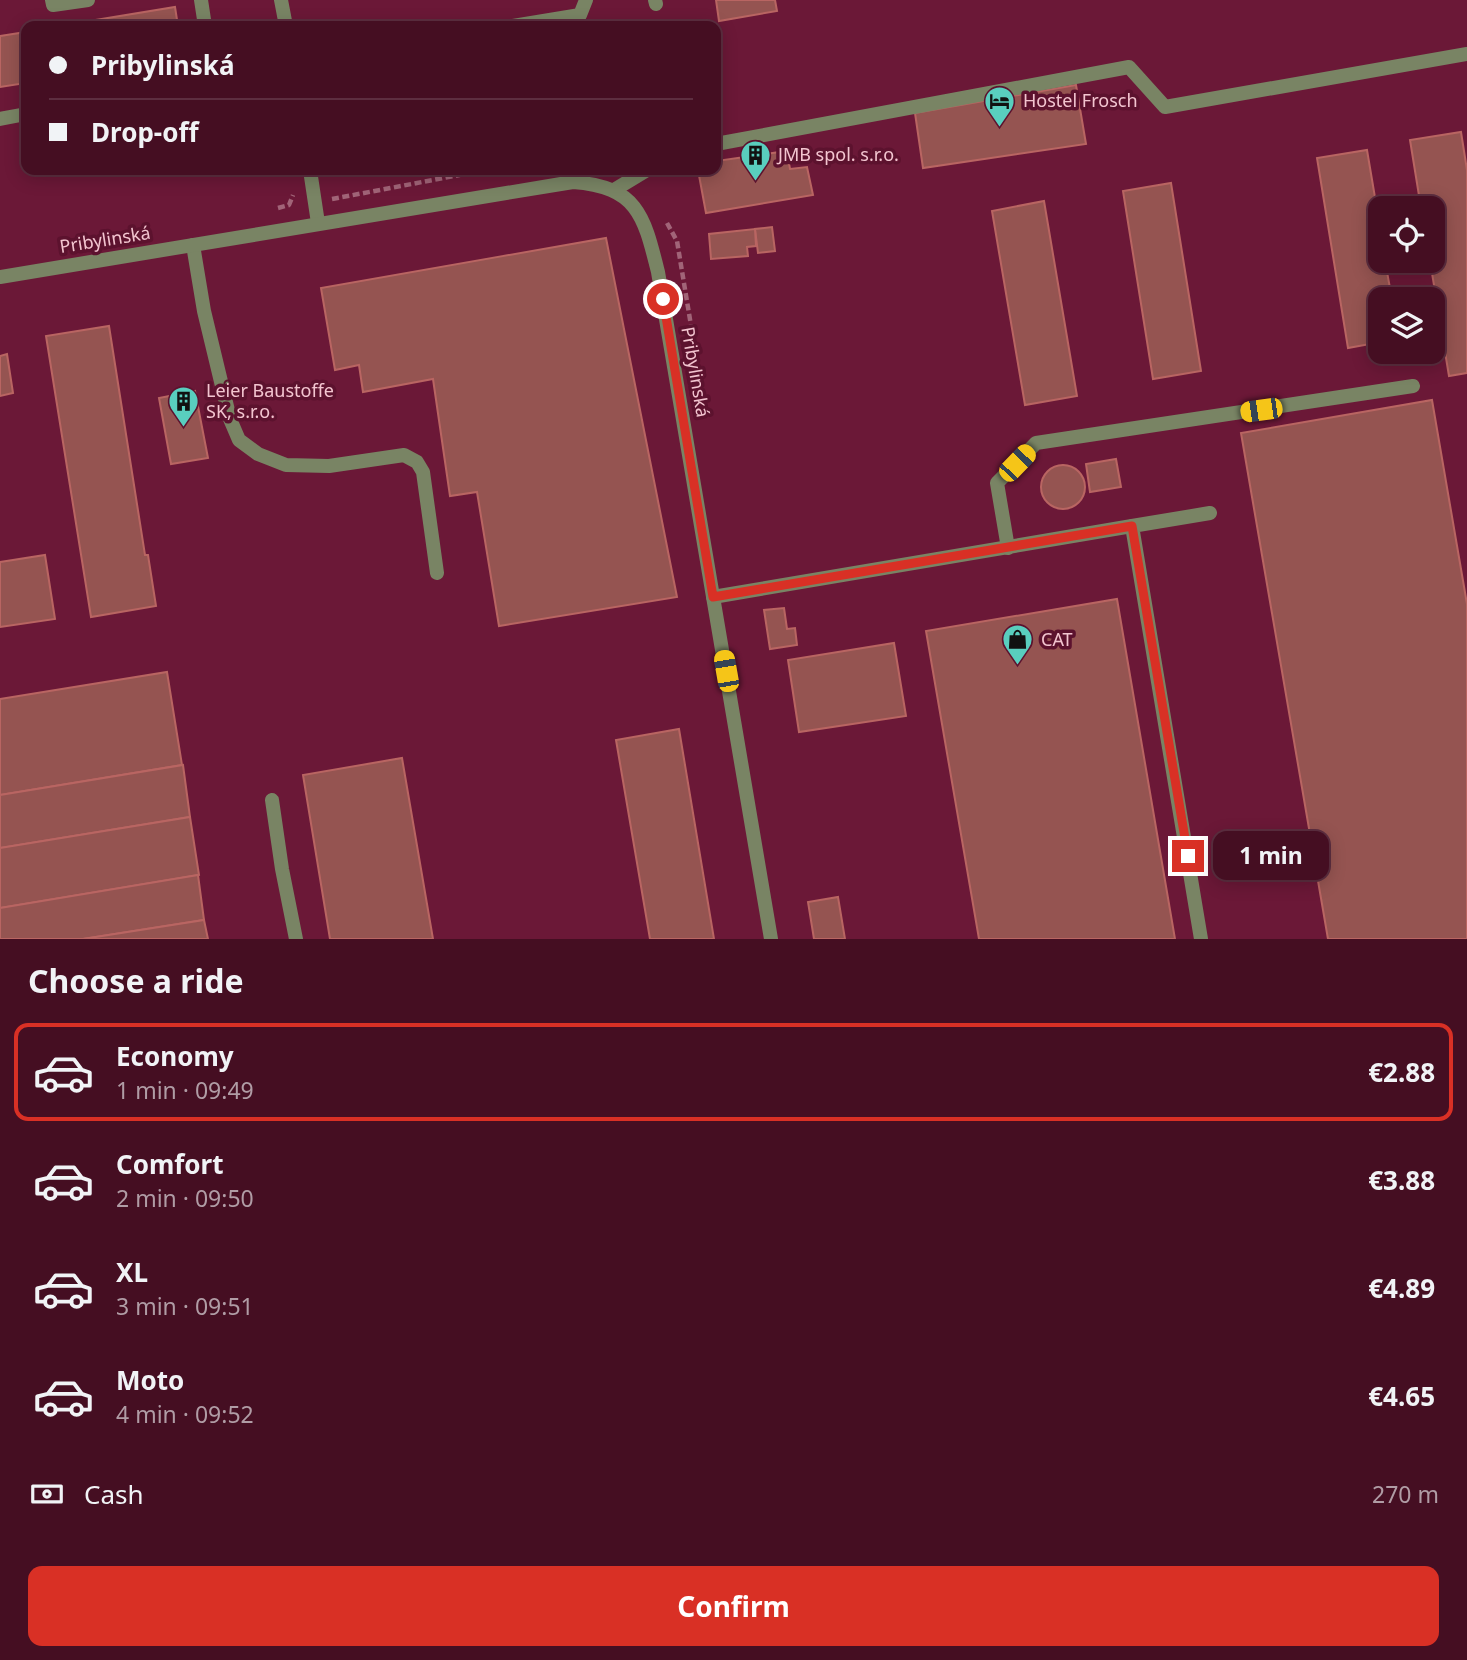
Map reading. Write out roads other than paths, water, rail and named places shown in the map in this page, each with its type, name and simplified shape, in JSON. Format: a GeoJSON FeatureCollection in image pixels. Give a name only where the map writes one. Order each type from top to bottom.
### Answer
{"type":"FeatureCollection","features":[{"type":"Feature","properties":{"kind":"street"},"geometry":{"type":"LineString","coordinates":[[52,0],[53,5],[88,0]]}},
{"type":"Feature","properties":{"kind":"street"},"geometry":{"type":"LineString","coordinates":[[201,0],[204,21]]}},
{"type":"Feature","properties":{"kind":"street"},"geometry":{"type":"LineString","coordinates":[[281,0],[285,21]]}},
{"type":"Feature","properties":{"kind":"street"},"geometry":{"type":"LineString","coordinates":[[543,21],[580,15],[586,0]]}},
{"type":"Feature","properties":{"kind":"street"},"geometry":{"type":"LineString","coordinates":[[721,143],[1129,67],[1165,107],[1467,54]]}},
{"type":"Feature","properties":{"kind":"street"},"geometry":{"type":"LineString","coordinates":[[0,119],[21,115]]}},
{"type":"Feature","properties":{"kind":"street"},"geometry":{"type":"LineString","coordinates":[[311,175],[318,223]]}},
{"type":"Feature","properties":{"kind":"street"},"geometry":{"type":"LineString","coordinates":[[614,190],[639,175]]}},
{"type":"Feature","properties":{"kind":"street","name":"Pribylinská"},"geometry":{"type":"LineString","coordinates":[[0,278],[573,182],[614,190],[637,209],[648,230],[658,272],[771,939]]}},
{"type":"Feature","properties":{"kind":"street"},"geometry":{"type":"LineString","coordinates":[[193,245],[214,352],[230,419],[239,440],[258,454],[286,466],[330,466],[404,455],[417,462],[422,472],[437,573]]}},
{"type":"Feature","properties":{"kind":"street"},"geometry":{"type":"LineString","coordinates":[[1008,548],[997,482],[1036,443],[1413,386]]}},
{"type":"Feature","properties":{"kind":"street"},"geometry":{"type":"LineString","coordinates":[[713,597],[1210,513]]}},
{"type":"Feature","properties":{"kind":"street"},"geometry":{"type":"LineString","coordinates":[[1132,526],[1201,939]]}},
{"type":"Feature","properties":{"kind":"street"},"geometry":{"type":"LineString","coordinates":[[272,800],[296,939]]}},
{"type":"Feature","properties":{"kind":"place","name":"Hostel Frosch"},"geometry":{"type":"Point","coordinates":[1000,128]}},
{"type":"Feature","properties":{"kind":"place","name":"JMB spol. s.r.o."},"geometry":{"type":"Point","coordinates":[755,182]}},
{"type":"Feature","properties":{"kind":"place","name":"Leier Baustoffe SK, s.r.o."},"geometry":{"type":"Point","coordinates":[183,428]}},
{"type":"Feature","properties":{"kind":"place","name":"CAT"},"geometry":{"type":"Point","coordinates":[1018,667]}}]}
